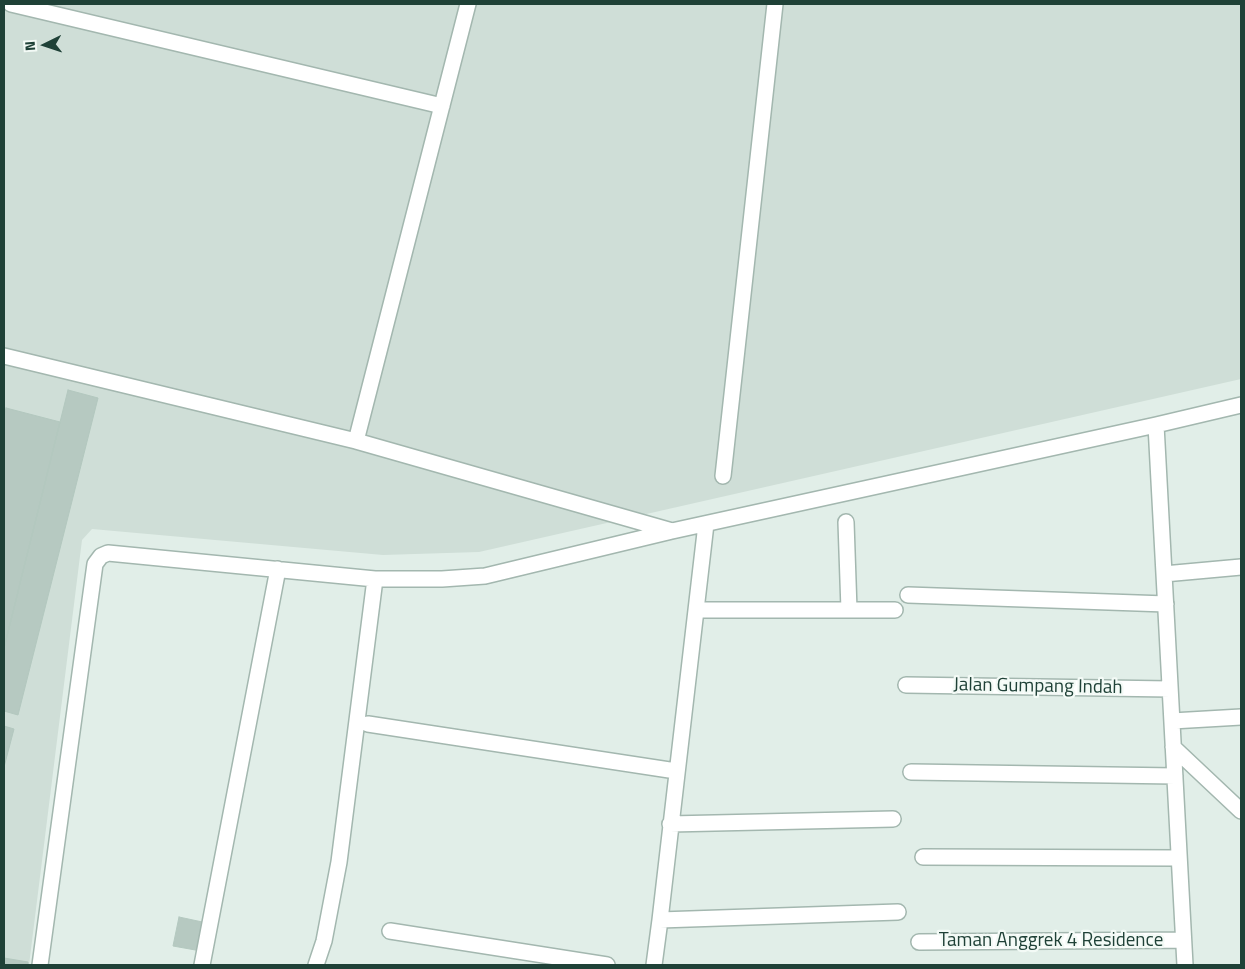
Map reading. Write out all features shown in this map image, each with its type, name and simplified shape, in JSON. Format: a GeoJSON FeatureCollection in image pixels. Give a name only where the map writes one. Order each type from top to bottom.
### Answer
{"type":"FeatureCollection","features":[{"type":"Feature","properties":{"kind":"street"},"geometry":{"type":"LineString","coordinates":[[11,4],[442,106]]}},
{"type":"Feature","properties":{"kind":"street"},"geometry":{"type":"LineString","coordinates":[[356,442],[468,4]]}},
{"type":"Feature","properties":{"kind":"street"},"geometry":{"type":"LineString","coordinates":[[723,476],[775,4]]}},
{"type":"Feature","properties":{"kind":"street"},"geometry":{"type":"LineString","coordinates":[[4,356],[356,442],[672,531]]}},
{"type":"Feature","properties":{"kind":"street"},"geometry":{"type":"LineString","coordinates":[[40,965],[95,564],[101,556],[108,553],[375,579],[442,579],[486,576],[672,531],[1241,405]]}},
{"type":"Feature","properties":{"kind":"street"},"geometry":{"type":"LineString","coordinates":[[1156,425],[1185,965]]}},
{"type":"Feature","properties":{"kind":"street"},"geometry":{"type":"LineString","coordinates":[[846,522],[849,610]]}},
{"type":"Feature","properties":{"kind":"street"},"geometry":{"type":"LineString","coordinates":[[654,965],[706,524]]}},
{"type":"Feature","properties":{"kind":"street"},"geometry":{"type":"LineString","coordinates":[[1164,574],[1241,567]]}},
{"type":"Feature","properties":{"kind":"street"},"geometry":{"type":"LineString","coordinates":[[202,965],[278,569]]}},
{"type":"Feature","properties":{"kind":"street"},"geometry":{"type":"LineString","coordinates":[[316,965],[324,941],[339,862],[375,579]]}},
{"type":"Feature","properties":{"kind":"street"},"geometry":{"type":"LineString","coordinates":[[908,595],[1166,604]]}},
{"type":"Feature","properties":{"kind":"street"},"geometry":{"type":"LineString","coordinates":[[696,610],[896,610]]}},
{"type":"Feature","properties":{"kind":"street","name":"Jalan Gumpang Indah"},"geometry":{"type":"LineString","coordinates":[[906,685],[1170,690]]}},
{"type":"Feature","properties":{"kind":"street"},"geometry":{"type":"LineString","coordinates":[[1172,721],[1241,717]]}},
{"type":"Feature","properties":{"kind":"street"},"geometry":{"type":"LineString","coordinates":[[368,724],[676,771]]}},
{"type":"Feature","properties":{"kind":"street"},"geometry":{"type":"LineString","coordinates":[[1173,747],[1239,806]]}},
{"type":"Feature","properties":{"kind":"street"},"geometry":{"type":"LineString","coordinates":[[911,772],[1175,776]]}},
{"type":"Feature","properties":{"kind":"street"},"geometry":{"type":"LineString","coordinates":[[670,824],[893,819]]}},
{"type":"Feature","properties":{"kind":"street"},"geometry":{"type":"LineString","coordinates":[[923,857],[1178,858]]}},
{"type":"Feature","properties":{"kind":"street"},"geometry":{"type":"LineString","coordinates":[[660,920],[898,912]]}},
{"type":"Feature","properties":{"kind":"street"},"geometry":{"type":"LineString","coordinates":[[390,931],[607,965]]}},
{"type":"Feature","properties":{"kind":"street","name":"Taman Anggrek 4 Residence"},"geometry":{"type":"LineString","coordinates":[[919,942],[1183,940]]}},
{"type":"Feature","properties":{"kind":"shaded area"},"geometry":{"type":"Polygon","coordinates":[[[4,4],[1241,4],[1241,379],[479,552],[383,555],[92,529],[82,540],[29,965],[4,965],[4,4]]]}},
{"type":"Feature","properties":{"kind":"building"},"geometry":{"type":"Polygon","coordinates":[[[68,390],[98,398],[18,715],[4,711],[4,648],[68,390]]]}},
{"type":"Feature","properties":{"kind":"building"},"geometry":{"type":"Polygon","coordinates":[[[6,408],[60,422],[4,648],[4,415],[6,408]]]}},
{"type":"Feature","properties":{"kind":"building"},"geometry":{"type":"Polygon","coordinates":[[[4,726],[14,729],[4,767],[4,726]]]}},
{"type":"Feature","properties":{"kind":"building"},"geometry":{"type":"Polygon","coordinates":[[[179,917],[207,923],[201,951],[173,946],[179,917]]]}},
{"type":"Feature","properties":{"kind":"building"},"geometry":{"type":"Polygon","coordinates":[[[4,958],[28,962],[28,965],[4,965],[4,958]]]}}]}
